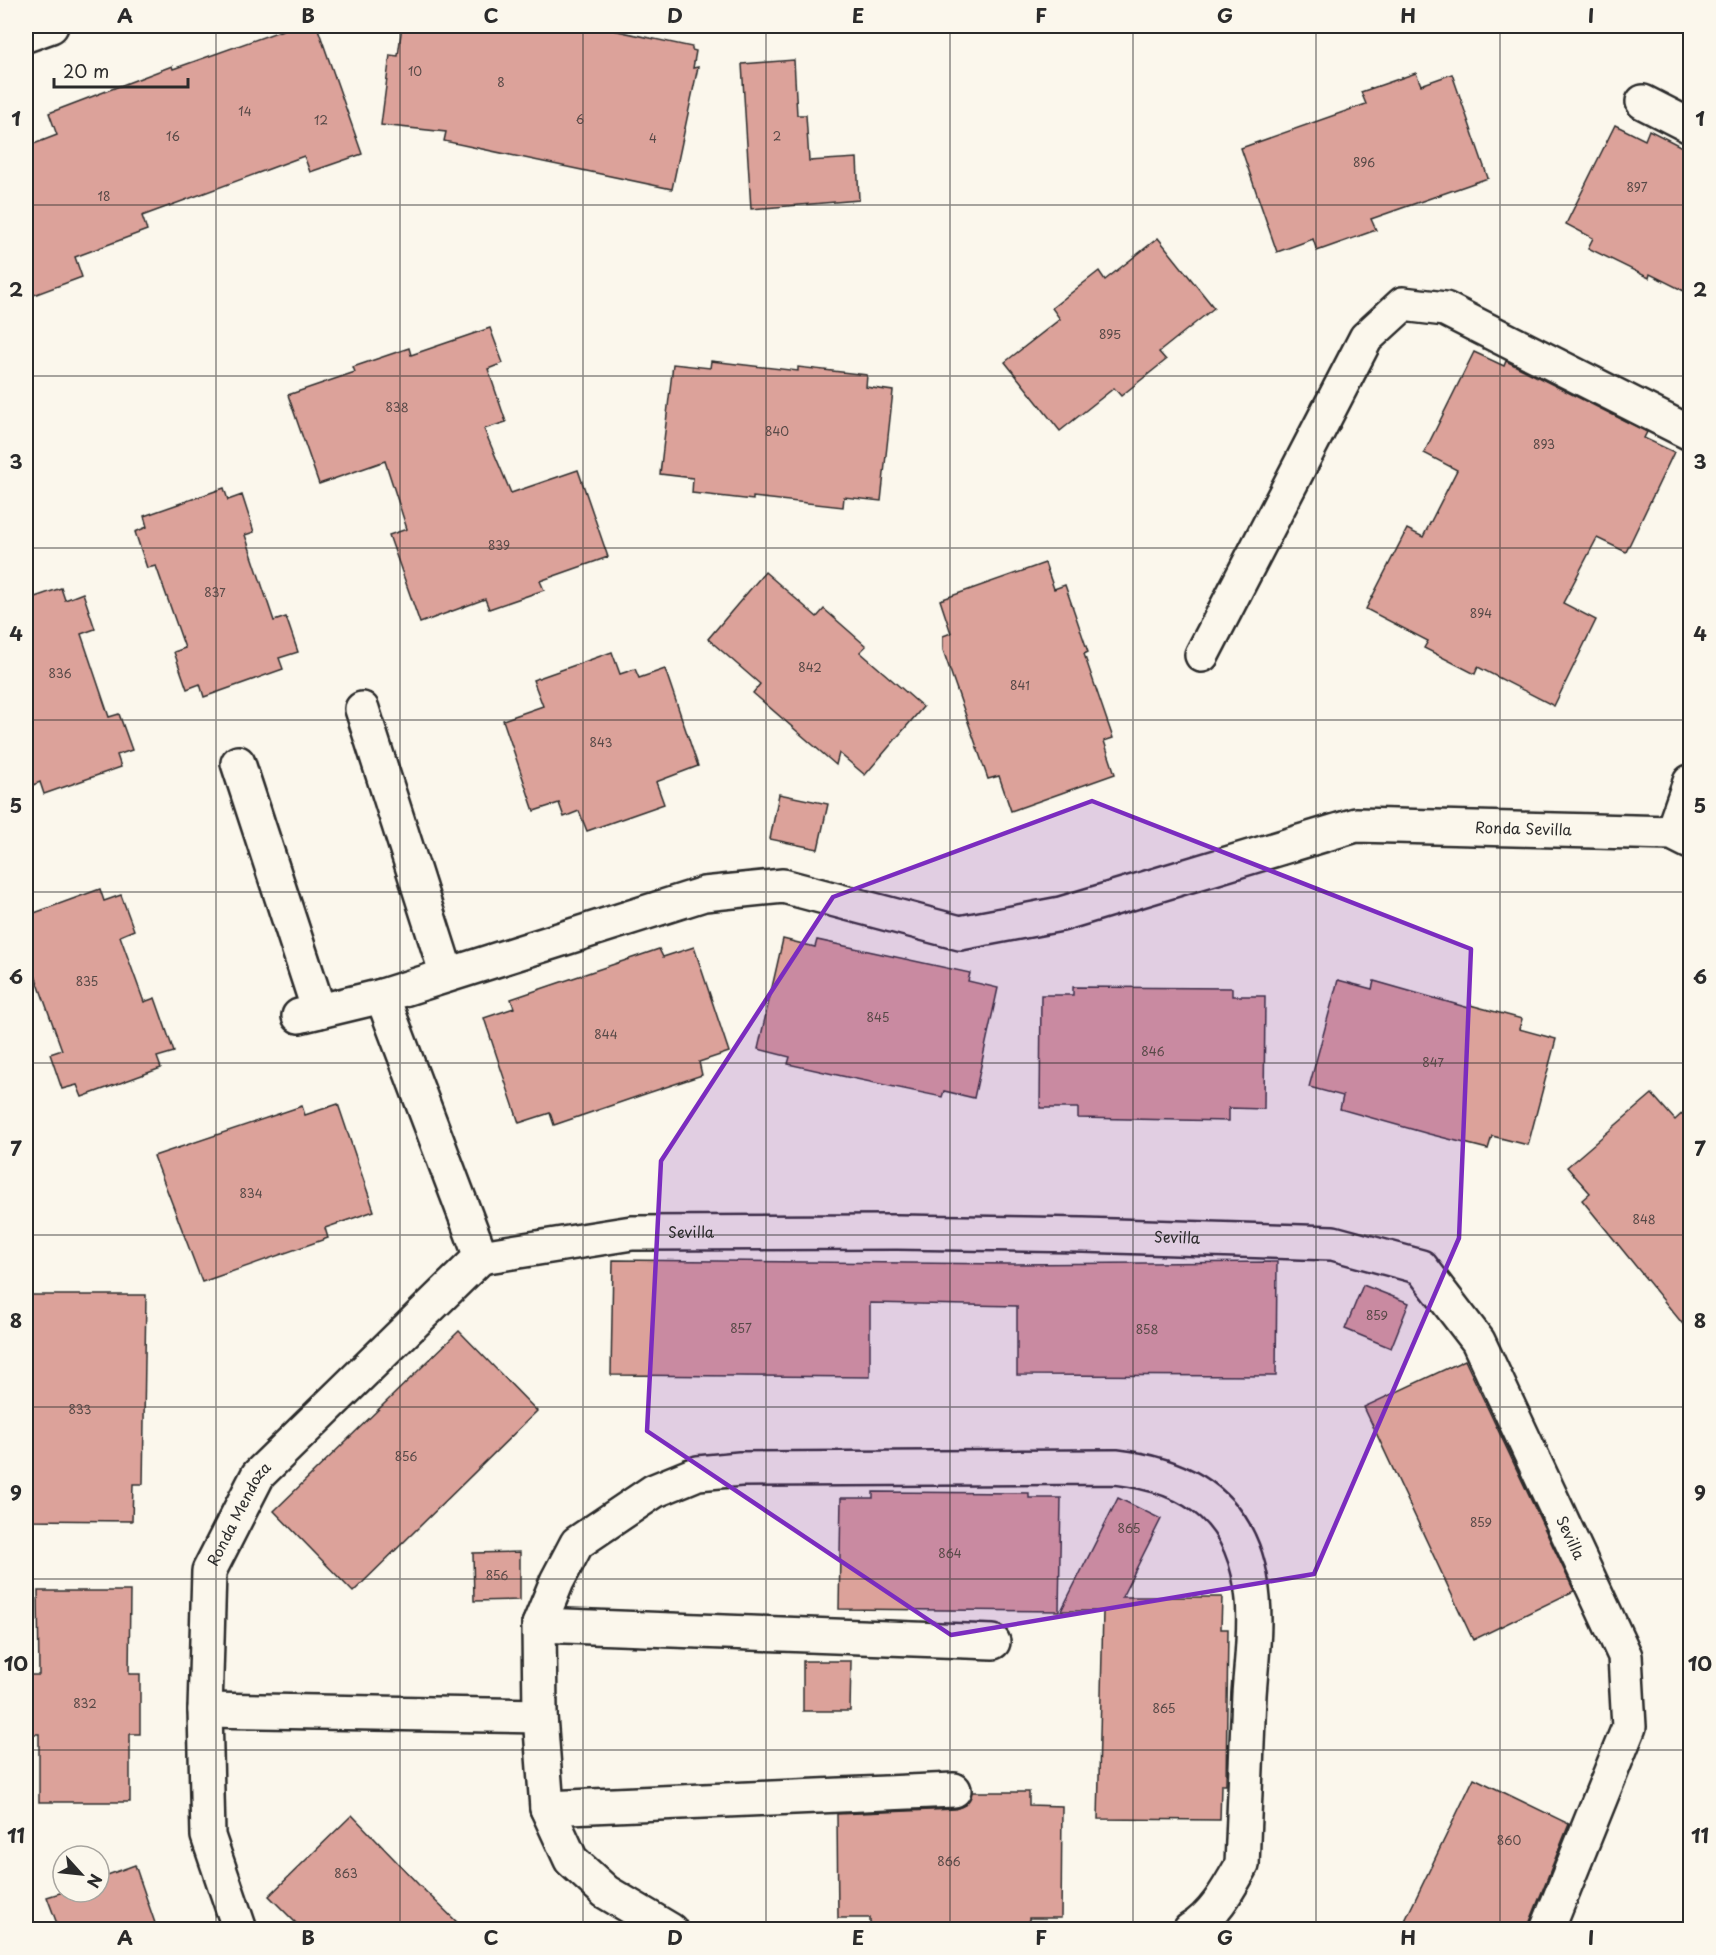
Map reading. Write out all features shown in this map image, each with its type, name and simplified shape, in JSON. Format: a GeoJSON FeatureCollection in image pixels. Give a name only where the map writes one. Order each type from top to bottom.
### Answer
{"type":"FeatureCollection","features":[{"type":"Feature","properties":{"kind":"street"},"geometry":{"type":"LineString","coordinates":[[26,35],[51,26]]}},
{"type":"Feature","properties":{"kind":"street"},"geometry":{"type":"LineString","coordinates":[[1644,102],[1690,126]]}},
{"type":"Feature","properties":{"kind":"street"},"geometry":{"type":"LineString","coordinates":[[1202,655],[1366,338],[1403,304],[1445,309],[1690,433]]}},
{"type":"Feature","properties":{"kind":"street"},"geometry":{"type":"LineString","coordinates":[[362,709],[447,975]]}},
{"type":"Feature","properties":{"kind":"street","name":"Ronda Sevilla"},"geometry":{"type":"LineString","coordinates":[[238,763],[309,1014],[382,996],[704,894],[783,886],[960,933],[1061,914],[1356,825],[1682,838]]}},
{"type":"Feature","properties":{"kind":"street"},"geometry":{"type":"LineString","coordinates":[[1682,838],[1690,782]]}},
{"type":"Feature","properties":{"kind":"street"},"geometry":{"type":"LineString","coordinates":[[382,996],[481,1257]]}},
{"type":"Feature","properties":{"kind":"street","name":"Sevilla"},"geometry":{"type":"LineString","coordinates":[[481,1257],[632,1233],[909,1232],[1083,1234],[1333,1243],[1421,1267],[1478,1341],[1625,1656],[1629,1727],[1547,1929]]}},
{"type":"Feature","properties":{"kind":"street","name":"Ronda Mendoza"},"geometry":{"type":"LineString","coordinates":[[240,1929],[208,1836],[205,1710],[209,1571],[258,1475],[481,1257]]}},
{"type":"Feature","properties":{"kind":"street"},"geometry":{"type":"LineString","coordinates":[[670,1929],[606,1892],[571,1860],[547,1809],[540,1716],[539,1625],[557,1581],[577,1543],[654,1491],[698,1473],[740,1469],[1116,1467],[1150,1471],[1177,1480],[1210,1503],[1230,1525],[1246,1556],[1254,1600],[1242,1865],[1226,1894],[1198,1925],[1190,1929]]}},
{"type":"Feature","properties":{"kind":"street"},"geometry":{"type":"LineString","coordinates":[[539,1625],[993,1642]]}},
{"type":"Feature","properties":{"kind":"street"},"geometry":{"type":"LineString","coordinates":[[205,1710],[540,1716]]}},
{"type":"Feature","properties":{"kind":"street"},"geometry":{"type":"LineString","coordinates":[[547,1809],[954,1790]]}},
{"type":"Feature","properties":{"kind":"highlighted area"},"geometry":{"type":"Polygon","coordinates":[[[1092,801],[1471,949],[1459,1238],[1314,1574],[951,1635],[647,1431],[661,1161],[833,897],[1092,801]]]}},
{"type":"Feature","properties":{"kind":"building"},"geometry":{"type":"Polygon","coordinates":[[[294,26],[317,26],[362,154],[310,172],[304,156],[142,216],[147,230],[75,257],[82,277],[26,298],[26,147],[57,135],[49,113],[172,66],[173,69],[294,26]]]}},
{"type":"Feature","properties":{"kind":"building"},"geometry":{"type":"Polygon","coordinates":[[[402,26],[594,26],[692,47],[692,50],[696,51],[693,68],[698,67],[672,189],[444,141],[446,132],[381,125],[390,55],[398,56],[402,26]]]}},
{"type":"Feature","properties":{"kind":"building"},"geometry":{"type":"Polygon","coordinates":[[[794,60],[797,115],[806,115],[809,161],[857,158],[859,200],[751,209],[742,64],[794,60]]]}},
{"type":"Feature","properties":{"kind":"building"},"geometry":{"type":"Polygon","coordinates":[[[1416,73],[1421,85],[1452,74],[1488,178],[1371,219],[1376,230],[1317,251],[1313,239],[1277,252],[1241,148],[1366,104],[1361,92],[1416,73]]]}},
{"type":"Feature","properties":{"kind":"building"},"geometry":{"type":"Polygon","coordinates":[[[1615,125],[1645,140],[1649,130],[1690,151],[1690,294],[1650,274],[1649,278],[1588,248],[1593,238],[1566,224],[1615,125]]]}},
{"type":"Feature","properties":{"kind":"building"},"geometry":{"type":"Polygon","coordinates":[[[1158,238],[1214,308],[1159,352],[1166,360],[1121,396],[1114,388],[1060,431],[1005,362],[1060,319],[1052,308],[1099,271],[1105,280],[1158,238]]]}},
{"type":"Feature","properties":{"kind":"building"},"geometry":{"type":"Polygon","coordinates":[[[490,328],[503,363],[488,369],[506,422],[484,429],[511,493],[578,470],[608,557],[540,581],[544,590],[489,609],[485,599],[420,623],[389,535],[407,529],[385,461],[319,484],[288,395],[355,372],[353,367],[409,348],[411,355],[490,328]]]}},
{"type":"Feature","properties":{"kind":"building"},"geometry":{"type":"Polygon","coordinates":[[[1474,352],[1504,366],[1506,361],[1647,432],[1644,438],[1674,452],[1626,552],[1597,538],[1563,603],[1596,620],[1554,706],[1478,667],[1475,674],[1424,648],[1428,641],[1366,609],[1407,529],[1423,537],[1457,470],[1424,453],[1474,352]]]}},
{"type":"Feature","properties":{"kind":"building"},"geometry":{"type":"Polygon","coordinates":[[[711,361],[798,371],[798,367],[867,375],[866,387],[893,391],[881,501],[844,497],[843,507],[692,493],[693,478],[660,474],[673,364],[710,368],[711,361]]]}},
{"type":"Feature","properties":{"kind":"building"},"geometry":{"type":"Polygon","coordinates":[[[224,488],[228,500],[242,495],[254,532],[245,535],[274,621],[286,617],[298,652],[279,658],[283,669],[204,697],[200,684],[187,689],[174,652],[185,648],[156,566],[147,568],[135,532],[147,527],[144,516],[224,488]]]}},
{"type":"Feature","properties":{"kind":"building"},"geometry":{"type":"Polygon","coordinates":[[[1045,563],[1054,589],[1065,585],[1088,652],[1084,654],[1113,738],[1104,741],[1115,774],[1011,811],[999,776],[988,779],[943,650],[943,636],[951,633],[940,600],[1045,563]]]}},
{"type":"Feature","properties":{"kind":"building"},"geometry":{"type":"Polygon","coordinates":[[[765,572],[817,617],[824,609],[866,646],[860,652],[923,707],[865,775],[839,753],[836,765],[753,693],[760,684],[708,639],[765,572]]]}},
{"type":"Feature","properties":{"kind":"building"},"geometry":{"type":"Polygon","coordinates":[[[61,588],[65,600],[83,593],[95,629],[81,634],[109,717],[119,714],[132,750],[117,755],[121,767],[44,794],[40,782],[26,788],[26,600],[61,588]]]}},
{"type":"Feature","properties":{"kind":"building"},"geometry":{"type":"Polygon","coordinates":[[[612,652],[620,674],[635,669],[639,678],[665,669],[698,766],[656,782],[664,804],[587,831],[579,811],[564,817],[559,803],[534,811],[503,720],[543,706],[533,680],[612,652]]]}},
{"type":"Feature","properties":{"kind":"building"},"geometry":{"type":"Polygon","coordinates":[[[779,794],[828,804],[818,849],[770,839],[779,794]]]}},
{"type":"Feature","properties":{"kind":"building"},"geometry":{"type":"Polygon","coordinates":[[[100,889],[104,901],[121,895],[134,930],[120,936],[144,1002],[155,998],[174,1052],[157,1057],[161,1068],[82,1097],[77,1085],[62,1089],[50,1054],[62,1050],[26,950],[26,916],[100,889]]]}},
{"type":"Feature","properties":{"kind":"building"},"geometry":{"type":"Polygon","coordinates":[[[783,939],[815,947],[817,940],[970,973],[968,981],[998,988],[974,1098],[944,1091],[942,1097],[788,1064],[790,1057],[758,1049],[783,939]]]}},
{"type":"Feature","properties":{"kind":"building"},"geometry":{"type":"Polygon","coordinates":[[[694,947],[729,1052],[699,1062],[702,1075],[554,1125],[550,1113],[519,1123],[484,1018],[514,1008],[511,999],[659,949],[663,957],[694,947]]]}},
{"type":"Feature","properties":{"kind":"building"},"geometry":{"type":"Polygon","coordinates":[[[1338,980],[1372,989],[1374,981],[1469,1008],[1470,1005],[1522,1019],[1519,1029],[1556,1039],[1528,1145],[1492,1136],[1488,1149],[1429,1134],[1340,1109],[1343,1096],[1309,1087],[1338,980]]]}},
{"type":"Feature","properties":{"kind":"building"},"geometry":{"type":"Polygon","coordinates":[[[1073,987],[1232,988],[1232,996],[1265,996],[1264,1109],[1229,1108],[1229,1121],[1078,1118],[1078,1108],[1040,1108],[1041,995],[1073,995],[1073,987]]]}},
{"type":"Feature","properties":{"kind":"building"},"geometry":{"type":"Polygon","coordinates":[[[1652,1094],[1675,1120],[1690,1106],[1690,1333],[1582,1200],[1590,1193],[1567,1167],[1652,1094]]]}},
{"type":"Feature","properties":{"kind":"building"},"geometry":{"type":"Polygon","coordinates":[[[338,1104],[374,1211],[325,1228],[328,1238],[202,1282],[154,1156],[302,1106],[305,1115],[338,1104]]]}},
{"type":"Feature","properties":{"kind":"building"},"geometry":{"type":"Polygon","coordinates":[[[613,1260],[1010,1264],[1277,1262],[1276,1376],[1017,1375],[1017,1306],[870,1303],[870,1377],[611,1375],[613,1260]]]}},
{"type":"Feature","properties":{"kind":"building"},"geometry":{"type":"Polygon","coordinates":[[[1363,1285],[1409,1303],[1391,1348],[1345,1329],[1363,1285]]]}},
{"type":"Feature","properties":{"kind":"building"},"geometry":{"type":"Polygon","coordinates":[[[26,1295],[146,1295],[143,1484],[133,1484],[132,1521],[26,1520],[26,1295]]]}},
{"type":"Feature","properties":{"kind":"building"},"geometry":{"type":"Polygon","coordinates":[[[459,1331],[537,1411],[353,1592],[274,1511],[459,1331]]]}},
{"type":"Feature","properties":{"kind":"building"},"geometry":{"type":"Polygon","coordinates":[[[1465,1360],[1574,1591],[1473,1640],[1364,1407],[1465,1360]]]}},
{"type":"Feature","properties":{"kind":"building"},"geometry":{"type":"Polygon","coordinates":[[[873,1492],[1029,1493],[1029,1498],[1061,1498],[1059,1611],[839,1609],[841,1498],[873,1498],[873,1492]]]}},
{"type":"Feature","properties":{"kind":"building"},"geometry":{"type":"Polygon","coordinates":[[[1118,1498],[1161,1519],[1122,1597],[1222,1597],[1221,1629],[1228,1629],[1226,1785],[1221,1785],[1220,1820],[1098,1819],[1103,1611],[1061,1611],[1118,1498]]]}},
{"type":"Feature","properties":{"kind":"building"},"geometry":{"type":"Polygon","coordinates":[[[520,1552],[520,1600],[474,1601],[473,1553],[520,1552]]]}},
{"type":"Feature","properties":{"kind":"building"},"geometry":{"type":"Polygon","coordinates":[[[38,1591],[130,1591],[129,1674],[140,1674],[140,1734],[130,1734],[130,1802],[39,1802],[39,1734],[29,1734],[29,1675],[39,1675],[38,1591]]]}},
{"type":"Feature","properties":{"kind":"building"},"geometry":{"type":"Polygon","coordinates":[[[803,1661],[851,1661],[850,1711],[803,1711],[803,1661]]]}},
{"type":"Feature","properties":{"kind":"building"},"geometry":{"type":"Polygon","coordinates":[[[1474,1778],[1569,1824],[1527,1929],[1401,1929],[1474,1778]]]}},
{"type":"Feature","properties":{"kind":"building"},"geometry":{"type":"Polygon","coordinates":[[[972,1792],[1029,1792],[1029,1805],[1062,1806],[1061,1918],[1029,1918],[1029,1926],[870,1924],[870,1918],[838,1918],[837,1814],[955,1809],[965,1805],[972,1792]]]}},
{"type":"Feature","properties":{"kind":"building"},"geometry":{"type":"Polygon","coordinates":[[[352,1815],[464,1929],[302,1929],[269,1896],[352,1815]]]}},
{"type":"Feature","properties":{"kind":"building"},"geometry":{"type":"Polygon","coordinates":[[[135,1865],[157,1929],[59,1929],[47,1897],[51,1896],[51,1904],[111,1904],[111,1874],[135,1865]]]}}]}
